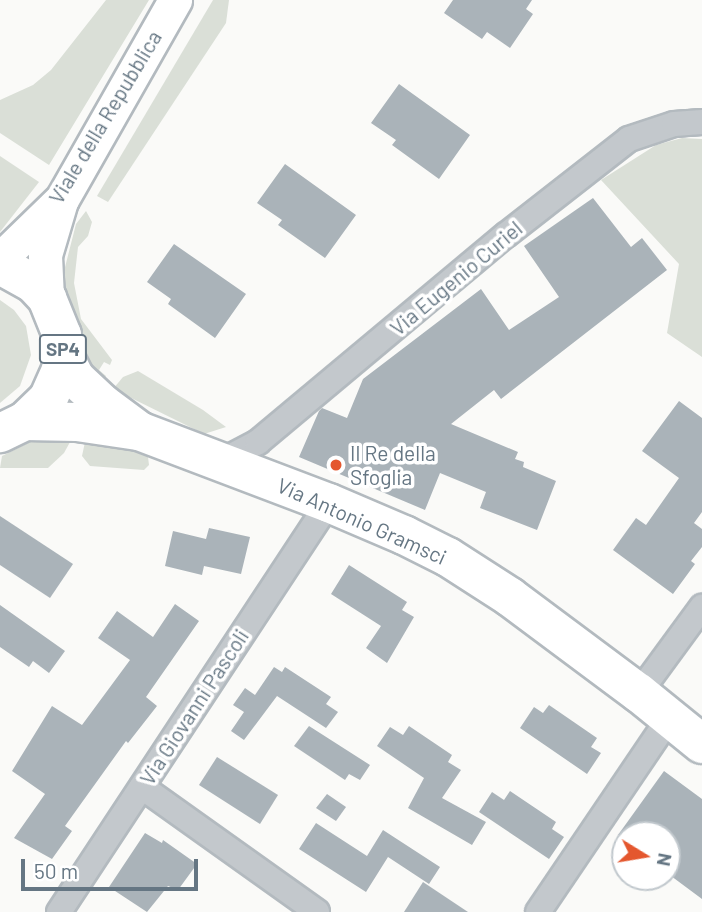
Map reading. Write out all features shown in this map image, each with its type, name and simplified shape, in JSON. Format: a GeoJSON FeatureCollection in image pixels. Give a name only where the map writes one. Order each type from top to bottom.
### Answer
{"type":"FeatureCollection","features":[{"type":"Feature","properties":{"kind":"main road","name":"SP4"},"geometry":{"type":"LineString","coordinates":[[0,265],[33,283],[47,298],[62,335],[63,354],[56,385],[43,405],[13,427]]}},
{"type":"Feature","properties":{"kind":"main road","name":"Via Antonio Gramsci"},"geometry":{"type":"LineString","coordinates":[[63,354],[75,379],[139,431]]}},
{"type":"Feature","properties":{"kind":"main road","name":"Via Antonio Gramsci"},"geometry":{"type":"LineString","coordinates":[[13,427],[77,422],[139,431],[329,503],[448,557],[509,597],[639,692],[702,744]]}},
{"type":"Feature","properties":{"kind":"street","name":"Viale della Repubblica"},"geometry":{"type":"LineString","coordinates":[[0,259],[62,199],[174,0]]}},
{"type":"Feature","properties":{"kind":"street","name":"Via Eugenio Curiel"},"geometry":{"type":"LineString","coordinates":[[222,461],[257,442],[506,235],[621,145],[638,134],[674,124],[702,122]]}},
{"type":"Feature","properties":{"kind":"street"},"geometry":{"type":"LineString","coordinates":[[47,298],[45,255],[62,199]]}},
{"type":"Feature","properties":{"kind":"street","name":"Via Giovanni Pascoli"},"geometry":{"type":"LineString","coordinates":[[59,912],[329,503]]}},
{"type":"Feature","properties":{"kind":"street"},"geometry":{"type":"LineString","coordinates":[[639,692],[702,607]]}},
{"type":"Feature","properties":{"kind":"street"},"geometry":{"type":"LineString","coordinates":[[538,912],[670,717]]}},
{"type":"Feature","properties":{"kind":"street"},"geometry":{"type":"LineString","coordinates":[[142,787],[317,912]]}},
{"type":"Feature","properties":{"kind":"shaded area"},"geometry":{"type":"Polygon","coordinates":[[[106,0],[149,0],[49,165],[0,133],[0,100],[33,85],[51,70],[106,0]]]}},
{"type":"Feature","properties":{"kind":"shaded area"},"geometry":{"type":"Polygon","coordinates":[[[213,0],[229,0],[226,23],[108,202],[97,196],[213,0]]]}},
{"type":"Feature","properties":{"kind":"shaded area"},"geometry":{"type":"Polygon","coordinates":[[[682,138],[702,139],[702,357],[667,333],[679,264],[601,180],[656,145],[682,138]]]}},
{"type":"Feature","properties":{"kind":"shaded area"},"geometry":{"type":"Polygon","coordinates":[[[0,156],[39,182],[0,232],[0,156]]]}},
{"type":"Feature","properties":{"kind":"shaded area"},"geometry":{"type":"Polygon","coordinates":[[[86,211],[92,222],[88,236],[78,247],[74,283],[81,319],[112,360],[110,365],[104,362],[99,370],[106,376],[103,381],[81,348],[74,313],[63,293],[62,279],[76,224],[86,211]]]}},
{"type":"Feature","properties":{"kind":"shaded area"},"geometry":{"type":"Polygon","coordinates":[[[0,300],[14,310],[26,326],[31,355],[20,386],[0,403],[0,300]]]}},
{"type":"Feature","properties":{"kind":"shaded area"},"geometry":{"type":"Polygon","coordinates":[[[138,371],[226,427],[204,434],[113,389],[123,377],[138,371]]]}},
{"type":"Feature","properties":{"kind":"shaded area"},"geometry":{"type":"Polygon","coordinates":[[[75,433],[64,453],[48,468],[0,468],[2,456],[40,437],[75,433]]]}},
{"type":"Feature","properties":{"kind":"shaded area"},"geometry":{"type":"Polygon","coordinates":[[[85,442],[138,450],[148,457],[149,465],[144,470],[90,466],[82,456],[85,442]]]}},
{"type":"Feature","properties":{"kind":"building"},"geometry":{"type":"Polygon","coordinates":[[[453,0],[532,0],[526,9],[533,14],[510,48],[487,32],[482,39],[444,13],[453,0]]]}},
{"type":"Feature","properties":{"kind":"building"},"geometry":{"type":"Polygon","coordinates":[[[399,84],[470,135],[439,179],[392,145],[396,140],[371,123],[399,84]]]}},
{"type":"Feature","properties":{"kind":"building"},"geometry":{"type":"Polygon","coordinates":[[[285,164],[356,215],[325,258],[278,225],[282,220],[257,203],[285,164]]]}},
{"type":"Feature","properties":{"kind":"building"},"geometry":{"type":"Polygon","coordinates":[[[593,198],[631,247],[642,238],[667,270],[501,399],[494,390],[451,424],[518,452],[515,459],[524,462],[523,467],[556,481],[537,530],[480,508],[486,492],[440,473],[425,510],[299,457],[322,408],[347,418],[363,379],[481,289],[509,330],[559,297],[524,246],[593,198]]]}},
{"type":"Feature","properties":{"kind":"building"},"geometry":{"type":"Polygon","coordinates":[[[174,244],[246,294],[215,338],[168,304],[171,299],[147,282],[174,244]]]}},
{"type":"Feature","properties":{"kind":"building"},"geometry":{"type":"Polygon","coordinates":[[[679,401],[702,418],[702,512],[694,523],[702,529],[702,547],[691,561],[695,564],[673,594],[613,550],[636,518],[646,525],[679,478],[642,451],[679,401]]]}},
{"type":"Feature","properties":{"kind":"building"},"geometry":{"type":"Polygon","coordinates":[[[0,516],[73,564],[50,598],[0,565],[0,516]]]}},
{"type":"Feature","properties":{"kind":"building"},"geometry":{"type":"Polygon","coordinates":[[[209,528],[250,537],[241,574],[204,566],[202,575],[165,566],[173,531],[206,539],[209,528]]]}},
{"type":"Feature","properties":{"kind":"building"},"geometry":{"type":"Polygon","coordinates":[[[349,565],[407,602],[402,610],[414,617],[387,663],[366,648],[381,626],[331,594],[349,565]]]}},
{"type":"Feature","properties":{"kind":"building"},"geometry":{"type":"Polygon","coordinates":[[[175,604],[199,621],[146,697],[157,706],[128,743],[126,741],[65,826],[72,831],[52,859],[14,838],[45,794],[12,771],[52,706],[82,725],[130,660],[98,638],[117,611],[153,637],[175,604]]]}},
{"type":"Feature","properties":{"kind":"building"},"geometry":{"type":"Polygon","coordinates":[[[0,605],[65,651],[49,673],[33,661],[29,667],[0,647],[0,605]]]}},
{"type":"Feature","properties":{"kind":"building"},"geometry":{"type":"Polygon","coordinates":[[[274,667],[282,672],[285,667],[331,697],[326,704],[338,712],[326,728],[277,696],[244,740],[231,731],[244,712],[233,705],[245,688],[255,695],[274,667]]]}},
{"type":"Feature","properties":{"kind":"building"},"geometry":{"type":"Polygon","coordinates":[[[549,705],[597,738],[591,747],[601,753],[587,774],[520,728],[534,707],[543,713],[549,705]]]}},
{"type":"Feature","properties":{"kind":"building"},"geometry":{"type":"Polygon","coordinates":[[[309,726],[370,765],[360,780],[349,774],[345,780],[294,746],[309,726]]]}},
{"type":"Feature","properties":{"kind":"building"},"geometry":{"type":"Polygon","coordinates":[[[409,726],[452,755],[448,762],[461,770],[442,798],[486,822],[472,845],[408,808],[424,778],[377,746],[390,727],[403,735],[409,726]]]}},
{"type":"Feature","properties":{"kind":"building"},"geometry":{"type":"Polygon","coordinates":[[[217,757],[278,795],[260,824],[199,785],[217,757]]]}},
{"type":"Feature","properties":{"kind":"building"},"geometry":{"type":"Polygon","coordinates":[[[664,771],[702,799],[702,899],[681,883],[681,821],[628,821],[664,771]]]}},
{"type":"Feature","properties":{"kind":"building"},"geometry":{"type":"Polygon","coordinates":[[[510,791],[556,822],[552,829],[564,837],[549,859],[479,812],[492,792],[504,800],[510,791]]]}},
{"type":"Feature","properties":{"kind":"building"},"geometry":{"type":"Polygon","coordinates":[[[327,794],[346,807],[336,821],[316,808],[327,794]]]}},
{"type":"Feature","properties":{"kind":"building"},"geometry":{"type":"Polygon","coordinates":[[[316,823],[367,856],[383,830],[440,867],[429,884],[388,857],[366,892],[299,849],[316,823]]]}},
{"type":"Feature","properties":{"kind":"building"},"geometry":{"type":"Polygon","coordinates":[[[145,833],[162,843],[163,840],[197,864],[178,890],[168,886],[147,912],[109,887],[145,833]]]}},
{"type":"Feature","properties":{"kind":"building"},"geometry":{"type":"Polygon","coordinates":[[[423,882],[468,912],[404,912],[423,882]]]}},
{"type":"Feature","properties":{"kind":"place","name":"Il Re della Sfoglia"},"geometry":{"type":"Point","coordinates":[336,465]}}]}
